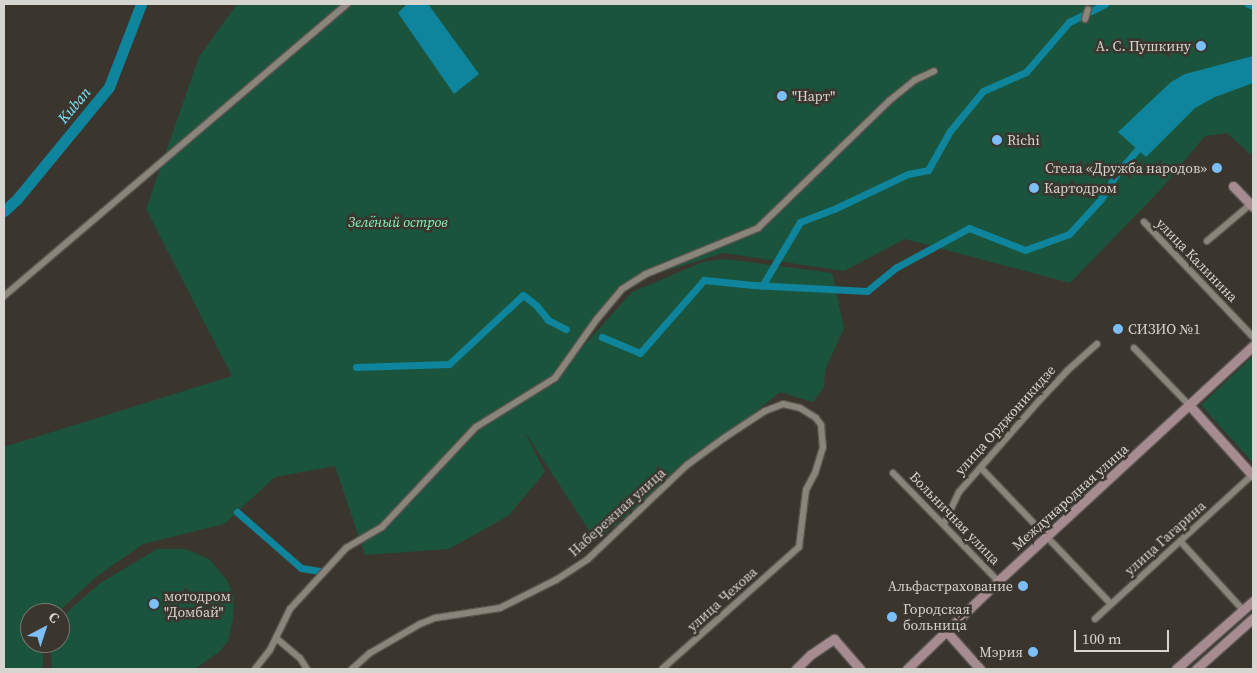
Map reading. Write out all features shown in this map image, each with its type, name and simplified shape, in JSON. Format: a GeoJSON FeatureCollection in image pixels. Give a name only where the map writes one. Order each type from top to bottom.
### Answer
{"type":"FeatureCollection","features":[{"type":"Feature","properties":{"kind":"main road"},"geometry":{"type":"LineString","coordinates":[[1232,186],[1252,205]]}},
{"type":"Feature","properties":{"kind":"main road","name":"Международная улица"},"geometry":{"type":"LineString","coordinates":[[907,669],[998,581],[1253,346]]}},
{"type":"Feature","properties":{"kind":"main road"},"geometry":{"type":"LineString","coordinates":[[1190,406],[1253,475]]}},
{"type":"Feature","properties":{"kind":"main road"},"geometry":{"type":"LineString","coordinates":[[1176,669],[1253,601]]}},
{"type":"Feature","properties":{"kind":"main road"},"geometry":{"type":"LineString","coordinates":[[1196,669],[1253,619]]}},
{"type":"Feature","properties":{"kind":"main road"},"geometry":{"type":"LineString","coordinates":[[947,632],[980,669]]}},
{"type":"Feature","properties":{"kind":"main road"},"geometry":{"type":"LineString","coordinates":[[796,669],[810,655],[834,639],[860,669]]}},
{"type":"Feature","properties":{"kind":"street"},"geometry":{"type":"LineString","coordinates":[[4,296],[347,4]]}},
{"type":"Feature","properties":{"kind":"street"},"geometry":{"type":"LineString","coordinates":[[1084,19],[1088,9]]}},
{"type":"Feature","properties":{"kind":"street"},"geometry":{"type":"LineString","coordinates":[[255,669],[270,650],[290,609],[346,548],[382,527],[476,427],[555,378],[597,319],[622,289],[646,274],[758,228],[888,101],[915,80],[934,71]]}},
{"type":"Feature","properties":{"kind":"street"},"geometry":{"type":"LineString","coordinates":[[1207,241],[1252,205]]}},
{"type":"Feature","properties":{"kind":"street","name":"улица Калинина"},"geometry":{"type":"LineString","coordinates":[[1144,222],[1253,337]]}},
{"type":"Feature","properties":{"kind":"street","name":"улица Орджоникидзе"},"geometry":{"type":"LineString","coordinates":[[944,524],[959,492],[1068,370],[1098,344]]}},
{"type":"Feature","properties":{"kind":"street"},"geometry":{"type":"LineString","coordinates":[[1134,348],[1190,406]]}},
{"type":"Feature","properties":{"kind":"street","name":"улица Чехова"},"geometry":{"type":"LineString","coordinates":[[662,669],[798,547],[806,490],[815,473],[823,447],[821,425],[816,418],[800,408],[783,404]]}},
{"type":"Feature","properties":{"kind":"street","name":"Набережная улица"},"geometry":{"type":"LineString","coordinates":[[352,669],[370,653],[420,624],[435,618],[500,608],[556,580],[588,559],[687,465],[765,411],[783,404]]}},
{"type":"Feature","properties":{"kind":"street"},"geometry":{"type":"LineString","coordinates":[[981,468],[1111,604]]}},
{"type":"Feature","properties":{"kind":"street","name":"Больничная улица"},"geometry":{"type":"LineString","coordinates":[[893,473],[998,581]]}},
{"type":"Feature","properties":{"kind":"street","name":"улица Гагарина"},"geometry":{"type":"LineString","coordinates":[[1095,619],[1253,475]]}},
{"type":"Feature","properties":{"kind":"street"},"geometry":{"type":"LineString","coordinates":[[1181,542],[1243,610]]}},
{"type":"Feature","properties":{"kind":"street"},"geometry":{"type":"LineString","coordinates":[[276,638],[300,658],[307,669]]}},
{"type":"Feature","properties":{"kind":"green space","name":"Зелёный остров"},"geometry":{"type":"Polygon","coordinates":[[[237,4],[1253,4],[1253,152],[1250,154],[1227,133],[1205,136],[1162,188],[1070,283],[905,239],[844,271],[723,253],[621,285],[563,369],[632,292],[703,262],[725,259],[832,273],[844,328],[825,370],[824,387],[813,402],[780,392],[596,541],[523,429],[545,472],[508,516],[449,549],[365,555],[335,466],[275,477],[224,524],[143,544],[96,577],[68,603],[20,603],[20,653],[43,653],[43,669],[4,669],[4,447],[232,376],[146,209],[199,57],[237,4]]]}},
{"type":"Feature","properties":{"kind":"green space"},"geometry":{"type":"Polygon","coordinates":[[[1253,356],[1253,463],[1201,405],[1253,356]]]}},
{"type":"Feature","properties":{"kind":"green space","name":"мотодром \"Домбай\""},"geometry":{"type":"Polygon","coordinates":[[[157,549],[185,549],[209,559],[227,580],[234,599],[233,619],[228,641],[219,652],[195,669],[52,669],[51,653],[70,653],[70,609],[99,584],[157,549]]]}},
{"type":"Feature","properties":{"kind":"water"},"geometry":{"type":"Polygon","coordinates":[[[407,4],[428,4],[479,74],[454,94],[398,13],[407,4]]]}},
{"type":"Feature","properties":{"kind":"water"},"geometry":{"type":"Polygon","coordinates":[[[1253,56],[1253,83],[1215,97],[1195,108],[1146,157],[1118,132],[1171,82],[1185,74],[1253,56]]]}},
{"type":"Feature","properties":{"kind":"waterway","name":"Kuban"},"geometry":{"type":"LineString","coordinates":[[4,211],[17,199],[109,87],[141,4]]}},
{"type":"Feature","properties":{"kind":"waterway"},"geometry":{"type":"LineString","coordinates":[[762,286],[800,222],[834,209],[908,174],[928,170],[950,131],[983,91],[1026,72],[1069,22],[1105,4]]}},
{"type":"Feature","properties":{"kind":"waterway"},"geometry":{"type":"LineString","coordinates":[[1248,4],[1253,6]]}},
{"type":"Feature","properties":{"kind":"waterway"},"geometry":{"type":"LineString","coordinates":[[602,337],[640,353],[704,280],[753,285],[867,291],[897,267],[969,228],[1025,250],[1069,234],[1101,199],[1117,173],[1143,143]]}},
{"type":"Feature","properties":{"kind":"waterway"},"geometry":{"type":"LineString","coordinates":[[356,367],[449,364],[523,295],[536,305],[548,320],[566,329]]}},
{"type":"Feature","properties":{"kind":"waterway"},"geometry":{"type":"LineString","coordinates":[[237,512],[301,568],[320,571]]}},
{"type":"Feature","properties":{"kind":"place","name":"А. С. Пушкину"},"geometry":{"type":"Point","coordinates":[1201,46]}},
{"type":"Feature","properties":{"kind":"place","name":"\"Нарт\""},"geometry":{"type":"Point","coordinates":[782,96]}},
{"type":"Feature","properties":{"kind":"place","name":"Richi"},"geometry":{"type":"Point","coordinates":[997,140]}},
{"type":"Feature","properties":{"kind":"place","name":"Стела «Дружба народов»"},"geometry":{"type":"Point","coordinates":[1217,168]}},
{"type":"Feature","properties":{"kind":"place","name":"Картодром"},"geometry":{"type":"Point","coordinates":[1034,188]}},
{"type":"Feature","properties":{"kind":"place","name":"СИЗИО №1"},"geometry":{"type":"Point","coordinates":[1118,329]}},
{"type":"Feature","properties":{"kind":"place","name":"Альфастрахование"},"geometry":{"type":"Point","coordinates":[1023,586]}},
{"type":"Feature","properties":{"kind":"place","name":"мотодром \"Домбай\""},"geometry":{"type":"Point","coordinates":[154,604]}},
{"type":"Feature","properties":{"kind":"place","name":"Городская больница"},"geometry":{"type":"Point","coordinates":[892,617]}},
{"type":"Feature","properties":{"kind":"place","name":"Мэрия"},"geometry":{"type":"Point","coordinates":[1033,652]}}]}
